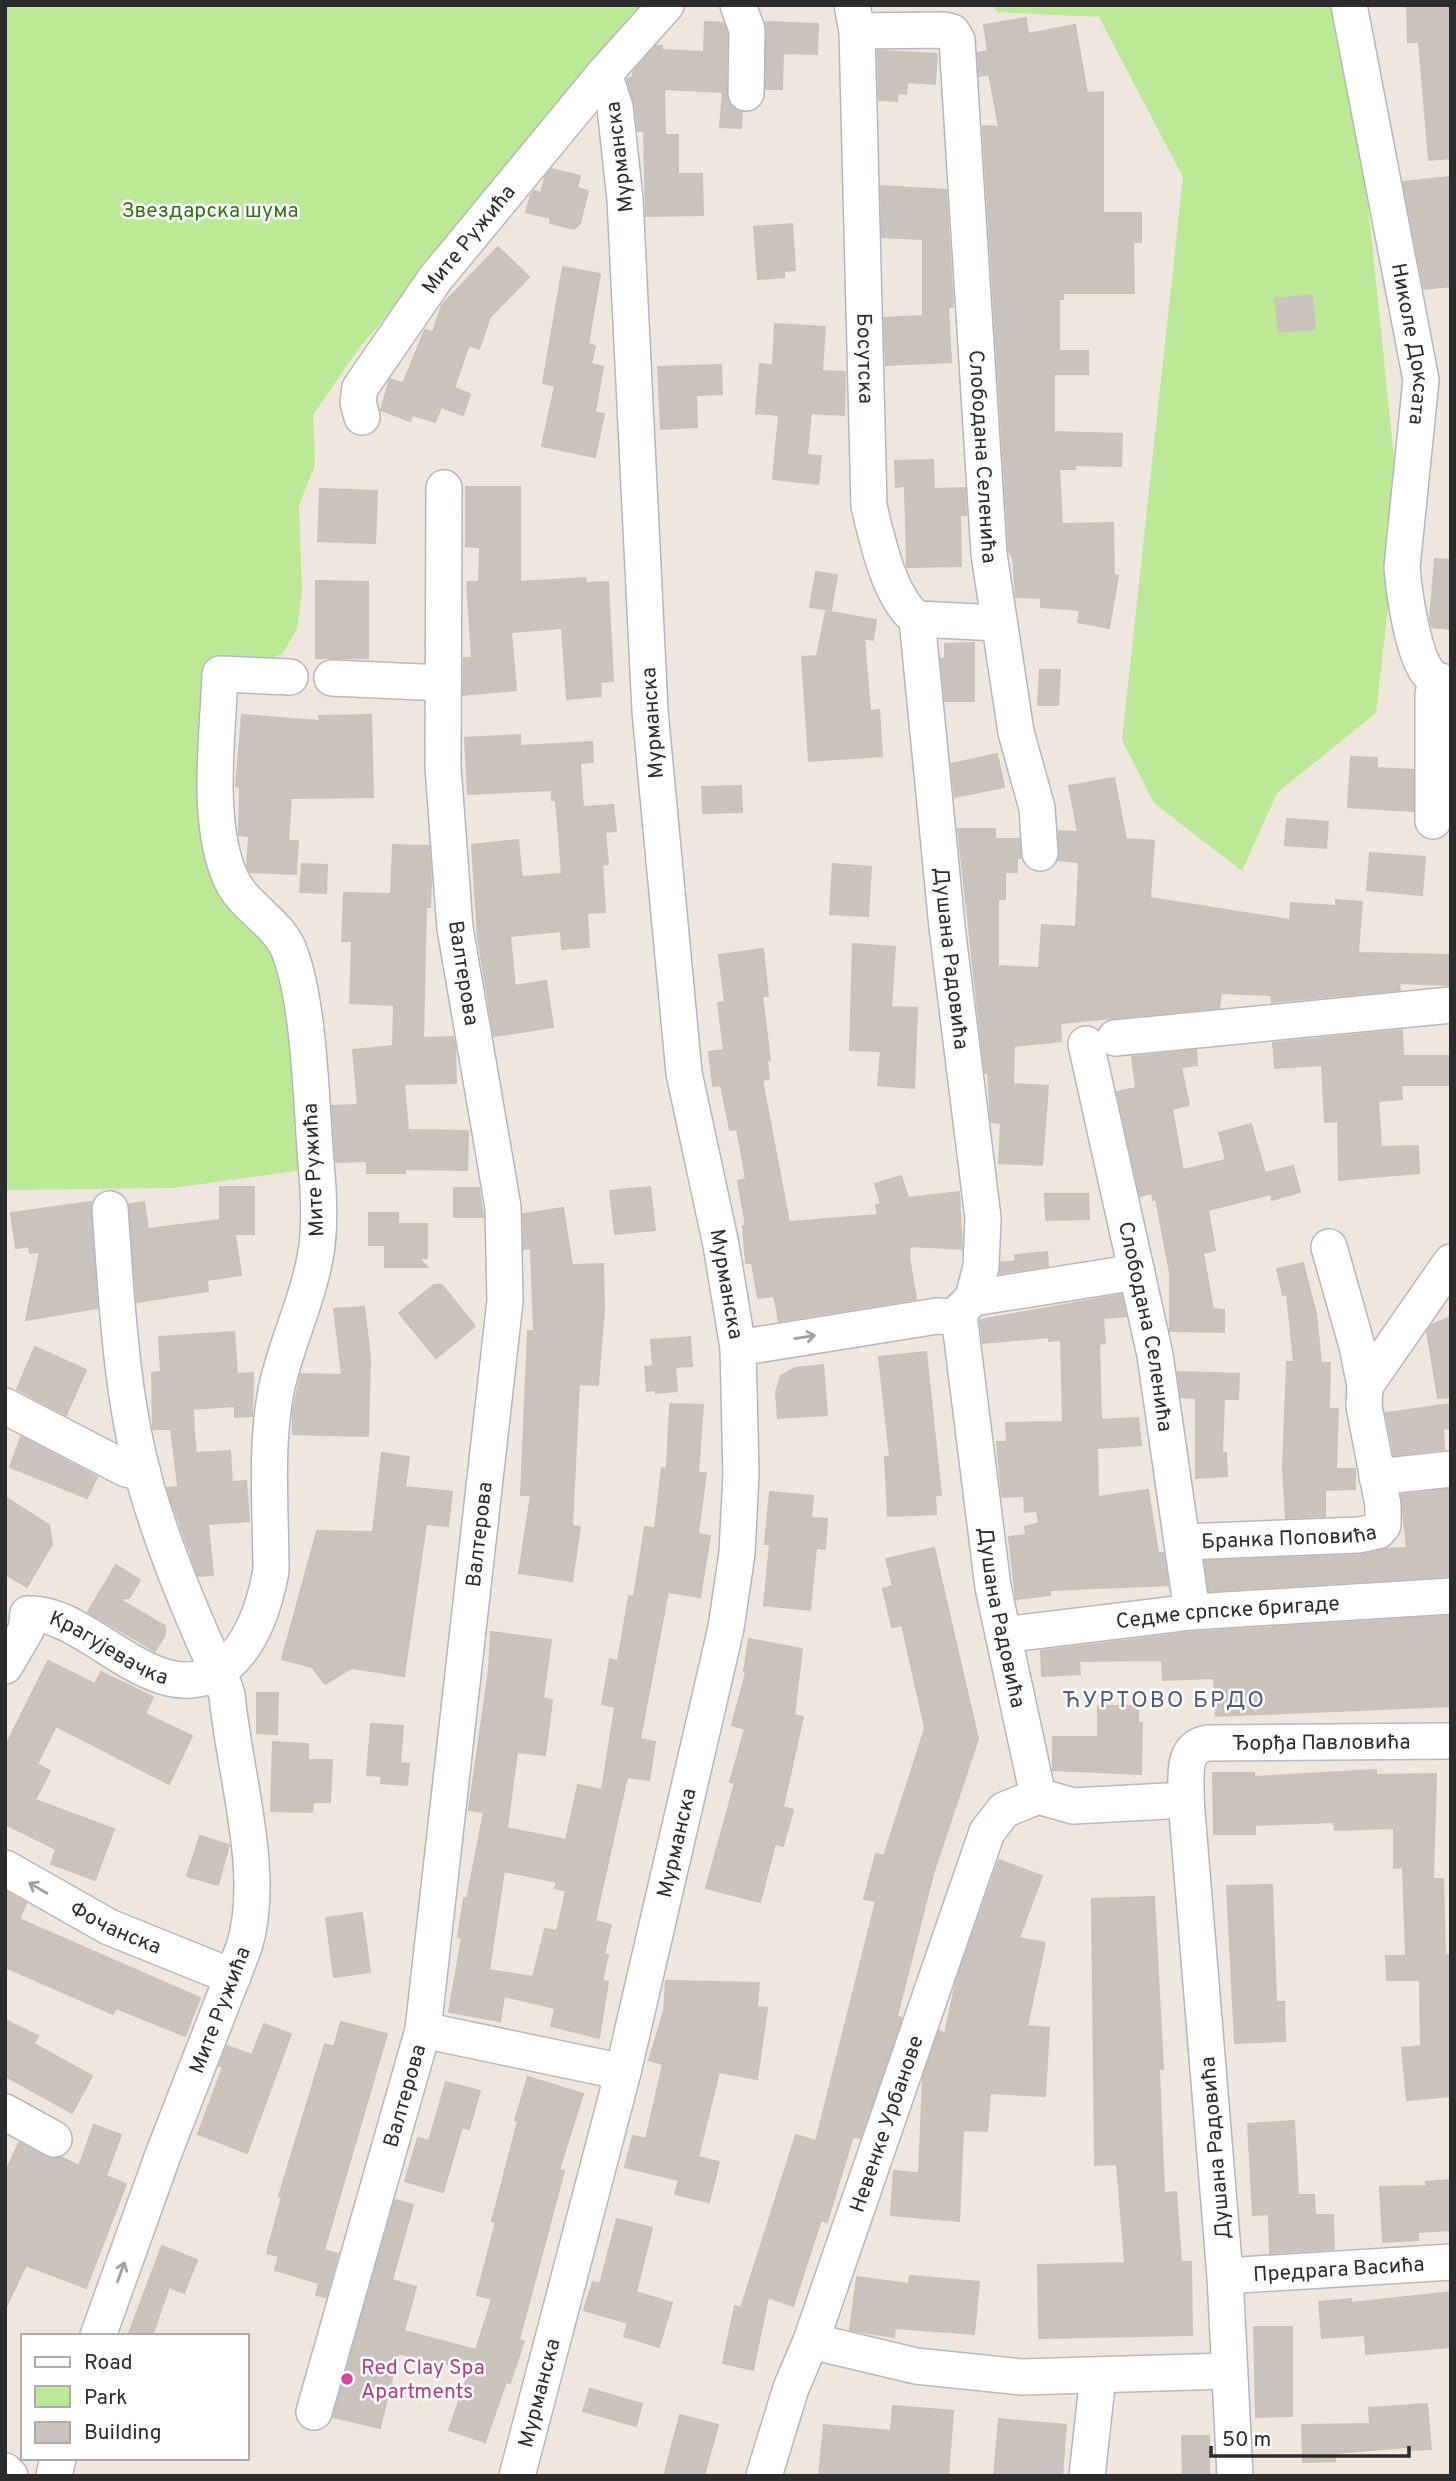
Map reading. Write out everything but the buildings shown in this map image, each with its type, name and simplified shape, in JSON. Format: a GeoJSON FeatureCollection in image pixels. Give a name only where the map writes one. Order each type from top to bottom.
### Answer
{"type":"FeatureCollection","features":[{"type":"Feature","properties":{"kind":"street"},"geometry":{"type":"LineString","coordinates":[[604,74],[666,5]]}},
{"type":"Feature","properties":{"kind":"street"},"geometry":{"type":"LineString","coordinates":[[738,5],[747,30],[746,93]]}},
{"type":"Feature","properties":{"kind":"street","name":"Николе Доксата"},"geometry":{"type":"LineString","coordinates":[[1349,5],[1420,368],[1420,402],[1412,449],[1402,567],[1409,619],[1421,658],[1427,671],[1444,682],[1433,694],[1433,821]]}},
{"type":"Feature","properties":{"kind":"street","name":"Слободана Селенића"},"geometry":{"type":"LineString","coordinates":[[854,18],[944,30],[955,35],[984,490],[999,622],[1016,732],[1037,808],[1040,853]]}},
{"type":"Feature","properties":{"kind":"street","name":"Босутска"},"geometry":{"type":"LineString","coordinates":[[854,18],[869,506],[877,543],[894,586],[917,619]]}},
{"type":"Feature","properties":{"kind":"street","name":"Мите Ружића"},"geometry":{"type":"LineString","coordinates":[[362,417],[358,402],[360,387],[435,279],[604,74]]}},
{"type":"Feature","properties":{"kind":"street","name":"Мурманска"},"geometry":{"type":"LineString","coordinates":[[517,2476],[623,2071],[726,1628],[737,1553],[741,1474],[738,1348],[721,1245],[684,1073],[650,711],[625,199],[615,107],[604,74]]}},
{"type":"Feature","properties":{"kind":"street","name":"Валтерова"},"geometry":{"type":"LineString","coordinates":[[314,2412],[423,2030],[505,1301],[503,1206],[455,928],[443,767],[443,488]]}},
{"type":"Feature","properties":{"kind":"street"},"geometry":{"type":"LineString","coordinates":[[917,619],[999,622]]}},
{"type":"Feature","properties":{"kind":"street","name":"Душана Радовића"},"geometry":{"type":"LineString","coordinates":[[917,619],[947,927],[982,1211],[981,1267],[960,1323],[988,1555],[1038,1797]]}},
{"type":"Feature","properties":{"kind":"street","name":"Мите Ружића"},"geometry":{"type":"LineString","coordinates":[[220,1670],[242,1647],[267,1593],[271,1571],[272,1413],[282,1364],[315,1261],[318,1233],[317,1168],[303,1013],[295,970],[285,942],[243,900],[231,880],[216,821],[220,674],[290,677]]}},
{"type":"Feature","properties":{"kind":"street"},"geometry":{"type":"LineString","coordinates":[[332,678],[443,682]]}},
{"type":"Feature","properties":{"kind":"street","name":"Слободана Селенића"},"geometry":{"type":"LineString","coordinates":[[1192,1612],[1155,1355],[1137,1272],[1100,1041],[1451,1005]]}},
{"type":"Feature","properties":{"kind":"street","name":"Мите Ружића"},"geometry":{"type":"LineString","coordinates":[[99,2334],[163,2155],[251,1926],[253,1876],[231,1743],[227,1695],[220,1670],[200,1634],[171,1563],[143,1473],[126,1393],[110,1209]]}},
{"type":"Feature","properties":{"kind":"street","name":"Бранка Поповића"},"geometry":{"type":"LineString","coordinates":[[1184,1542],[1359,1535],[1378,1531],[1385,1519],[1364,1406],[1365,1386],[1357,1346],[1329,1247]]}},
{"type":"Feature","properties":{"kind":"street"},"geometry":{"type":"LineString","coordinates":[[1365,1386],[1451,1262]]}},
{"type":"Feature","properties":{"kind":"street"},"geometry":{"type":"LineString","coordinates":[[738,1348],[937,1316],[964,1307],[1137,1272]]}},
{"type":"Feature","properties":{"kind":"street"},"geometry":{"type":"LineString","coordinates":[[5,1406],[126,1469],[143,1473]]}},
{"type":"Feature","properties":{"kind":"street"},"geometry":{"type":"LineString","coordinates":[[1377,1477],[1451,1469]]}},
{"type":"Feature","properties":{"kind":"street","name":"Седме српске бригаде"},"geometry":{"type":"LineString","coordinates":[[1003,1634],[1192,1612],[1451,1596]]}},
{"type":"Feature","properties":{"kind":"street"},"geometry":{"type":"LineString","coordinates":[[5,1666],[26,1630],[17,1605]]}},
{"type":"Feature","properties":{"kind":"street","name":"Крагујевачка"},"geometry":{"type":"LineString","coordinates":[[17,1605],[52,1617],[163,1676],[197,1679],[220,1670]]}},
{"type":"Feature","properties":{"kind":"street","name":"Ђорђа Павловића"},"geometry":{"type":"LineString","coordinates":[[1194,1748],[1207,1743],[1451,1741]]}},
{"type":"Feature","properties":{"kind":"street","name":"Душана Радовића"},"geometry":{"type":"LineString","coordinates":[[1194,1748],[1187,1759],[1186,1800],[1225,2276],[1235,2476]]}},
{"type":"Feature","properties":{"kind":"street"},"geometry":{"type":"LineString","coordinates":[[1038,1797],[1073,1806],[1186,1800]]}},
{"type":"Feature","properties":{"kind":"street","name":"Невенке Урбанове"},"geometry":{"type":"LineString","coordinates":[[764,2476],[791,2388],[811,2341],[981,1843],[1004,1810],[1038,1797]]}},
{"type":"Feature","properties":{"kind":"street","name":"Фочанска"},"geometry":{"type":"LineString","coordinates":[[5,1868],[109,1927],[233,1977]]}},
{"type":"Feature","properties":{"kind":"street"},"geometry":{"type":"LineString","coordinates":[[423,2030],[623,2071]]}},
{"type":"Feature","properties":{"kind":"street"},"geometry":{"type":"LineString","coordinates":[[5,2112],[54,2139]]}},
{"type":"Feature","properties":{"kind":"street","name":"Предрага Васића"},"geometry":{"type":"LineString","coordinates":[[1225,2276],[1451,2262]]}},
{"type":"Feature","properties":{"kind":"street"},"geometry":{"type":"LineString","coordinates":[[811,2341],[859,2355],[978,2374],[1098,2376],[1229,2371]]}},
{"type":"Feature","properties":{"kind":"street"},"geometry":{"type":"LineString","coordinates":[[1087,2476],[1098,2376]]}},
{"type":"Feature","properties":{"kind":"street"},"geometry":{"type":"LineString","coordinates":[[5,2471],[10,2476]]}},
{"type":"Feature","properties":{"kind":"green space","name":"Звездарска шума"},"geometry":{"type":"Polygon","coordinates":[[[5,5],[644,5],[630,30],[359,348],[313,415],[315,465],[299,505],[302,593],[297,629],[282,654],[220,675],[216,822],[274,930],[317,1168],[173,1188],[5,1190],[5,5]]]}},
{"type":"Feature","properties":{"kind":"green space"},"geometry":{"type":"Polygon","coordinates":[[[992,5],[1335,5],[1364,165],[1399,508],[1376,713],[1277,793],[1242,871],[1154,803],[1122,740],[1183,177],[1099,17],[997,12],[992,5]]]}},
{"type":"Feature","properties":{"kind":"place","name":"Red Clay Spa Apartments"},"geometry":{"type":"Point","coordinates":[347,2379]}},
{"type":"Feature","properties":{"kind":"district","name":"ЋУРТОВО БРДО"},"geometry":{"type":"Point","coordinates":[1164,1699]}}]}
